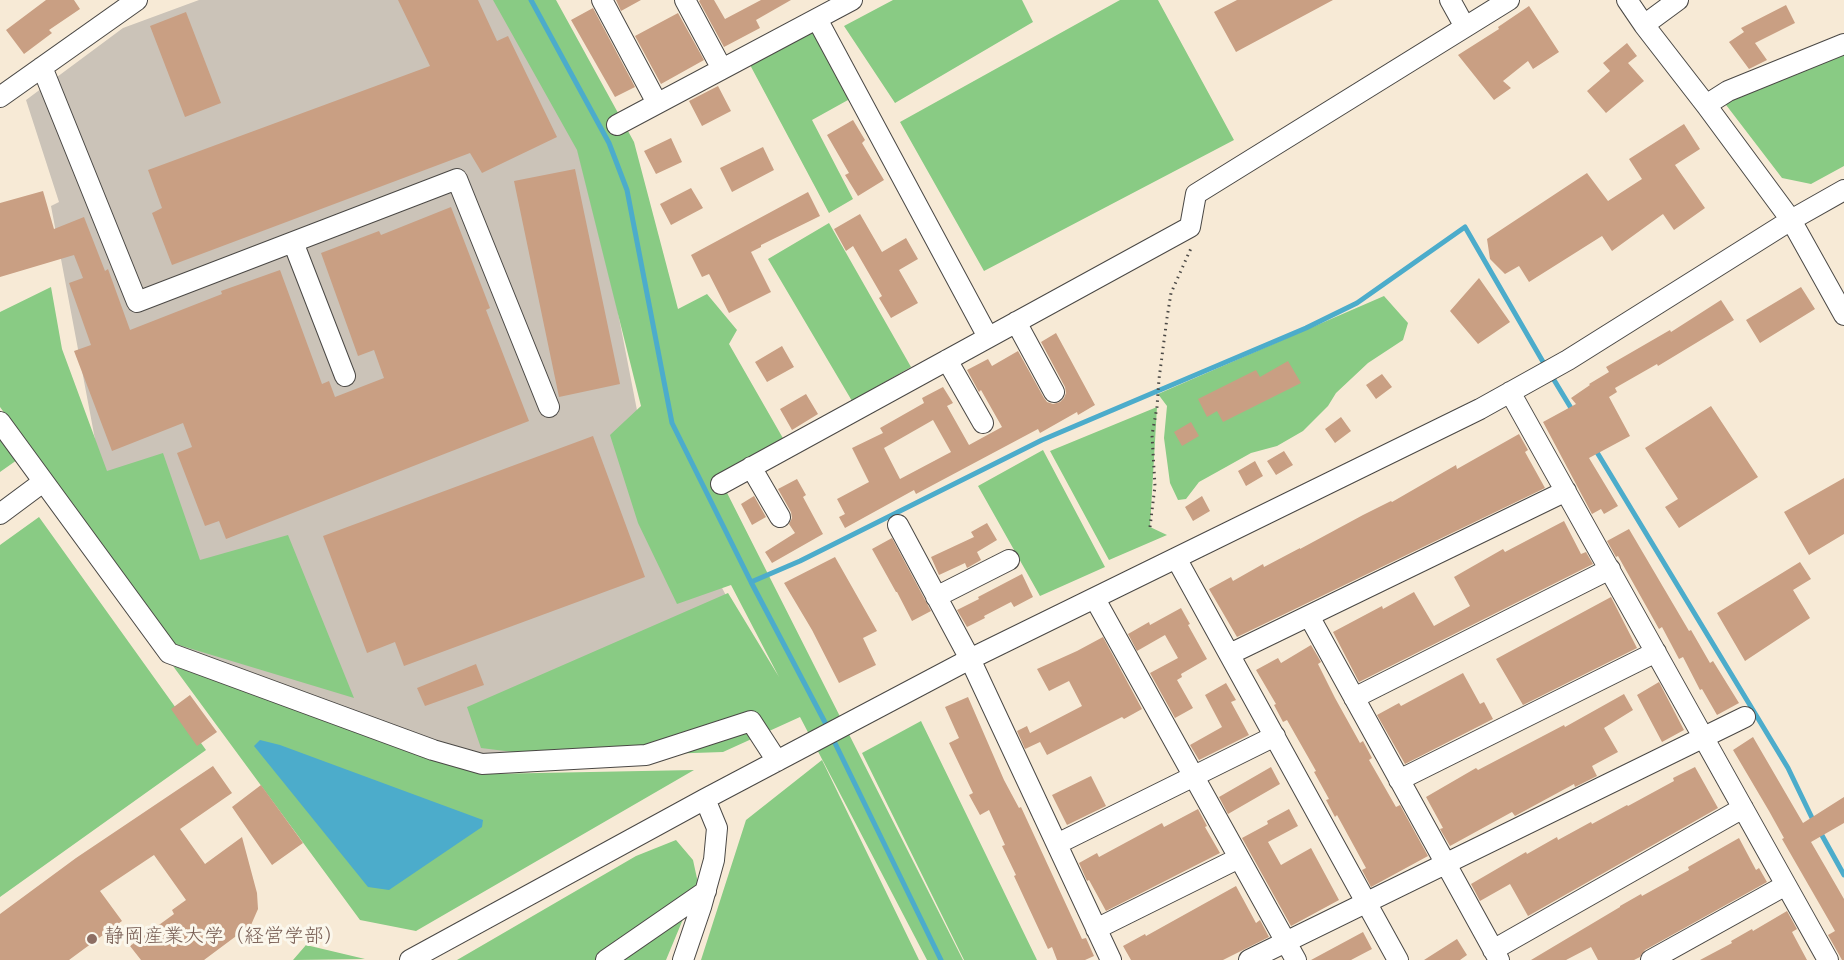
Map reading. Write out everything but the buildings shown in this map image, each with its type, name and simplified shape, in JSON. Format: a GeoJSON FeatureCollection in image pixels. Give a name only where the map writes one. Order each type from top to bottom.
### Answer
{"type":"FeatureCollection","features":[{"type":"Feature","properties":{"kind":"street"},"geometry":{"type":"LineString","coordinates":[[0,97],[136,0]]}},
{"type":"Feature","properties":{"kind":"street"},"geometry":{"type":"LineString","coordinates":[[602,0],[657,104]]}},
{"type":"Feature","properties":{"kind":"street"},"geometry":{"type":"LineString","coordinates":[[685,0],[722,69]]}},
{"type":"Feature","properties":{"kind":"street"},"geometry":{"type":"LineString","coordinates":[[617,125],[852,0]]}},
{"type":"Feature","properties":{"kind":"street"},"geometry":{"type":"LineString","coordinates":[[1450,0],[1465,27]]}},
{"type":"Feature","properties":{"kind":"street"},"geometry":{"type":"LineString","coordinates":[[721,484],[1190,227],[1196,194],[1509,0]]}},
{"type":"Feature","properties":{"kind":"street"},"geometry":{"type":"LineString","coordinates":[[1627,0],[1791,219],[1844,315]]}},
{"type":"Feature","properties":{"kind":"street"},"geometry":{"type":"LineString","coordinates":[[1644,25],[1678,0]]}},
{"type":"Feature","properties":{"kind":"street"},"geometry":{"type":"LineString","coordinates":[[817,19],[988,337]]}},
{"type":"Feature","properties":{"kind":"street"},"geometry":{"type":"LineString","coordinates":[[1706,105],[1728,91],[1844,44]]}},
{"type":"Feature","properties":{"kind":"street"},"geometry":{"type":"LineString","coordinates":[[42,67],[137,302],[457,179],[549,407]]}},
{"type":"Feature","properties":{"kind":"street"},"geometry":{"type":"LineString","coordinates":[[410,960],[705,799],[970,659],[1480,409],[1568,360],[1791,219],[1844,190]]}},
{"type":"Feature","properties":{"kind":"street"},"geometry":{"type":"LineString","coordinates":[[293,242],[345,376]]}},
{"type":"Feature","properties":{"kind":"street"},"geometry":{"type":"LineString","coordinates":[[1016,322],[1054,392]]}},
{"type":"Feature","properties":{"kind":"street"},"geometry":{"type":"LineString","coordinates":[[947,360],[983,423]]}},
{"type":"Feature","properties":{"kind":"street"},"geometry":{"type":"LineString","coordinates":[[1510,392],[1704,737],[1825,959]]}},
{"type":"Feature","properties":{"kind":"street"},"geometry":{"type":"LineString","coordinates":[[0,422],[169,653],[433,750],[482,764],[646,755],[751,721],[777,761]]}},
{"type":"Feature","properties":{"kind":"street"},"geometry":{"type":"LineString","coordinates":[[751,467],[780,517]]}},
{"type":"Feature","properties":{"kind":"street"},"geometry":{"type":"LineString","coordinates":[[0,514],[43,482]]}},
{"type":"Feature","properties":{"kind":"street"},"geometry":{"type":"LineString","coordinates":[[1230,654],[1566,491]]}},
{"type":"Feature","properties":{"kind":"street"},"geometry":{"type":"LineString","coordinates":[[898,525],[970,659],[1111,960]]}},
{"type":"Feature","properties":{"kind":"street"},"geometry":{"type":"LineString","coordinates":[[1176,558],[1398,960]]}},
{"type":"Feature","properties":{"kind":"street"},"geometry":{"type":"LineString","coordinates":[[936,597],[1009,560]]}},
{"type":"Feature","properties":{"kind":"street"},"geometry":{"type":"LineString","coordinates":[[1354,698],[1610,569]]}},
{"type":"Feature","properties":{"kind":"street"},"geometry":{"type":"LineString","coordinates":[[1095,598],[1296,960]]}},
{"type":"Feature","properties":{"kind":"street"},"geometry":{"type":"LineString","coordinates":[[1308,616],[1496,955],[1743,808]]}},
{"type":"Feature","properties":{"kind":"street"},"geometry":{"type":"LineString","coordinates":[[1399,780],[1656,652]]}},
{"type":"Feature","properties":{"kind":"street"},"geometry":{"type":"LineString","coordinates":[[1249,960],[1744,717]]}},
{"type":"Feature","properties":{"kind":"street"},"geometry":{"type":"LineString","coordinates":[[1057,844],[1275,736]]}},
{"type":"Feature","properties":{"kind":"street"},"geometry":{"type":"LineString","coordinates":[[683,960],[714,860],[717,828],[705,799]]}},
{"type":"Feature","properties":{"kind":"street"},"geometry":{"type":"LineString","coordinates":[[1096,928],[1239,858]]}},
{"type":"Feature","properties":{"kind":"street"},"geometry":{"type":"LineString","coordinates":[[1651,960],[1786,885]]}},
{"type":"Feature","properties":{"kind":"street"},"geometry":{"type":"LineString","coordinates":[[606,960],[706,891]]}},
{"type":"Feature","properties":{"kind":"path"},"geometry":{"type":"LineString","coordinates":[[1150,527],[1155,486],[1152,435],[1163,349],[1171,293],[1193,242],[1190,227]]}},
{"type":"Feature","properties":{"kind":"shaded area"},"geometry":{"type":"Polygon","coordinates":[[[199,0],[498,0],[578,142],[598,210],[642,436],[780,698],[513,757],[453,754],[177,654],[97,450],[51,206],[59,202],[26,100],[123,28],[199,0]]]}},
{"type":"Feature","properties":{"kind":"green space"},"geometry":{"type":"Polygon","coordinates":[[[493,0],[556,0],[634,142],[678,309],[707,294],[737,330],[729,344],[788,447],[719,477],[963,960],[927,960],[800,717],[723,752],[634,755],[513,752],[481,748],[467,707],[728,593],[779,677],[731,585],[677,604],[638,523],[610,435],[641,406],[577,150],[493,0]]]}},
{"type":"Feature","properties":{"kind":"green space"},"geometry":{"type":"Polygon","coordinates":[[[893,0],[1022,0],[1033,22],[895,103],[844,26],[893,0]]]}},
{"type":"Feature","properties":{"kind":"green space"},"geometry":{"type":"Polygon","coordinates":[[[1120,0],[1158,0],[1234,140],[984,271],[900,122],[1120,0]]]}},
{"type":"Feature","properties":{"kind":"green space"},"geometry":{"type":"Polygon","coordinates":[[[816,25],[857,95],[812,120],[853,199],[829,213],[749,63],[816,25]]]}},
{"type":"Feature","properties":{"kind":"green space"},"geometry":{"type":"Polygon","coordinates":[[[1844,49],[1844,166],[1811,184],[1782,178],[1720,97],[1844,49]]]}},
{"type":"Feature","properties":{"kind":"green space"},"geometry":{"type":"Polygon","coordinates":[[[829,223],[911,367],[852,401],[768,259],[829,223]]]}},
{"type":"Feature","properties":{"kind":"green space"},"geometry":{"type":"Polygon","coordinates":[[[51,287],[62,349],[107,471],[163,453],[200,560],[288,535],[354,698],[172,643],[0,407],[0,312],[51,287]]]}},
{"type":"Feature","properties":{"kind":"green space"},"geometry":{"type":"Polygon","coordinates":[[[1384,296],[1408,323],[1403,340],[1368,363],[1336,393],[1328,406],[1303,431],[1277,446],[1251,453],[1199,482],[1186,499],[1178,500],[1170,483],[1164,438],[1167,406],[1158,394],[1384,296]]]}},
{"type":"Feature","properties":{"kind":"green space"},"geometry":{"type":"Polygon","coordinates":[[[1157,407],[1150,527],[1167,535],[1109,560],[1050,451],[1157,407]]]}},
{"type":"Feature","properties":{"kind":"green space"},"geometry":{"type":"Polygon","coordinates":[[[0,436],[17,460],[0,472],[0,436]]]}},
{"type":"Feature","properties":{"kind":"green space"},"geometry":{"type":"Polygon","coordinates":[[[1043,450],[1105,567],[1040,596],[978,486],[1043,450]]]}},
{"type":"Feature","properties":{"kind":"green space"},"geometry":{"type":"Polygon","coordinates":[[[39,517],[206,750],[0,897],[0,545],[39,517]]]}},
{"type":"Feature","properties":{"kind":"green space"},"geometry":{"type":"Polygon","coordinates":[[[173,666],[487,774],[694,770],[416,931],[360,920],[173,666]]]}},
{"type":"Feature","properties":{"kind":"green space"},"geometry":{"type":"Polygon","coordinates":[[[921,721],[1037,960],[964,960],[862,753],[921,721]]]}},
{"type":"Feature","properties":{"kind":"green space"},"geometry":{"type":"Polygon","coordinates":[[[822,760],[919,960],[701,960],[746,820],[822,760]]]}},
{"type":"Feature","properties":{"kind":"green space"},"geometry":{"type":"Polygon","coordinates":[[[676,840],[693,860],[698,883],[666,960],[457,960],[636,856],[676,840]]]}},
{"type":"Feature","properties":{"kind":"green space"},"geometry":{"type":"Polygon","coordinates":[[[306,945],[365,959],[293,960],[306,945]]]}},
{"type":"Feature","properties":{"kind":"water"},"geometry":{"type":"Polygon","coordinates":[[[260,740],[280,745],[483,820],[482,827],[389,890],[368,887],[254,746],[260,740]]]}},
{"type":"Feature","properties":{"kind":"waterway"},"geometry":{"type":"LineString","coordinates":[[531,0],[609,143],[627,190],[672,423],[751,582],[828,728]]}},
{"type":"Feature","properties":{"kind":"waterway"},"geometry":{"type":"LineString","coordinates":[[751,582],[800,561],[1042,440],[1306,328],[1357,303],[1465,227],[1546,367]]}},
{"type":"Feature","properties":{"kind":"waterway"},"geometry":{"type":"LineString","coordinates":[[1551,375],[1574,413]]}},
{"type":"Feature","properties":{"kind":"waterway"},"geometry":{"type":"LineString","coordinates":[[1595,449],[1788,768],[1814,822]]}},
{"type":"Feature","properties":{"kind":"waterway"},"geometry":{"type":"LineString","coordinates":[[832,737],[941,960]]}},
{"type":"Feature","properties":{"kind":"waterway"},"geometry":{"type":"LineString","coordinates":[[1819,830],[1844,875]]}},
{"type":"Feature","properties":{"kind":"place","name":"静岡産業大学（経営学部）"},"geometry":{"type":"Point","coordinates":[92,939]}}]}
